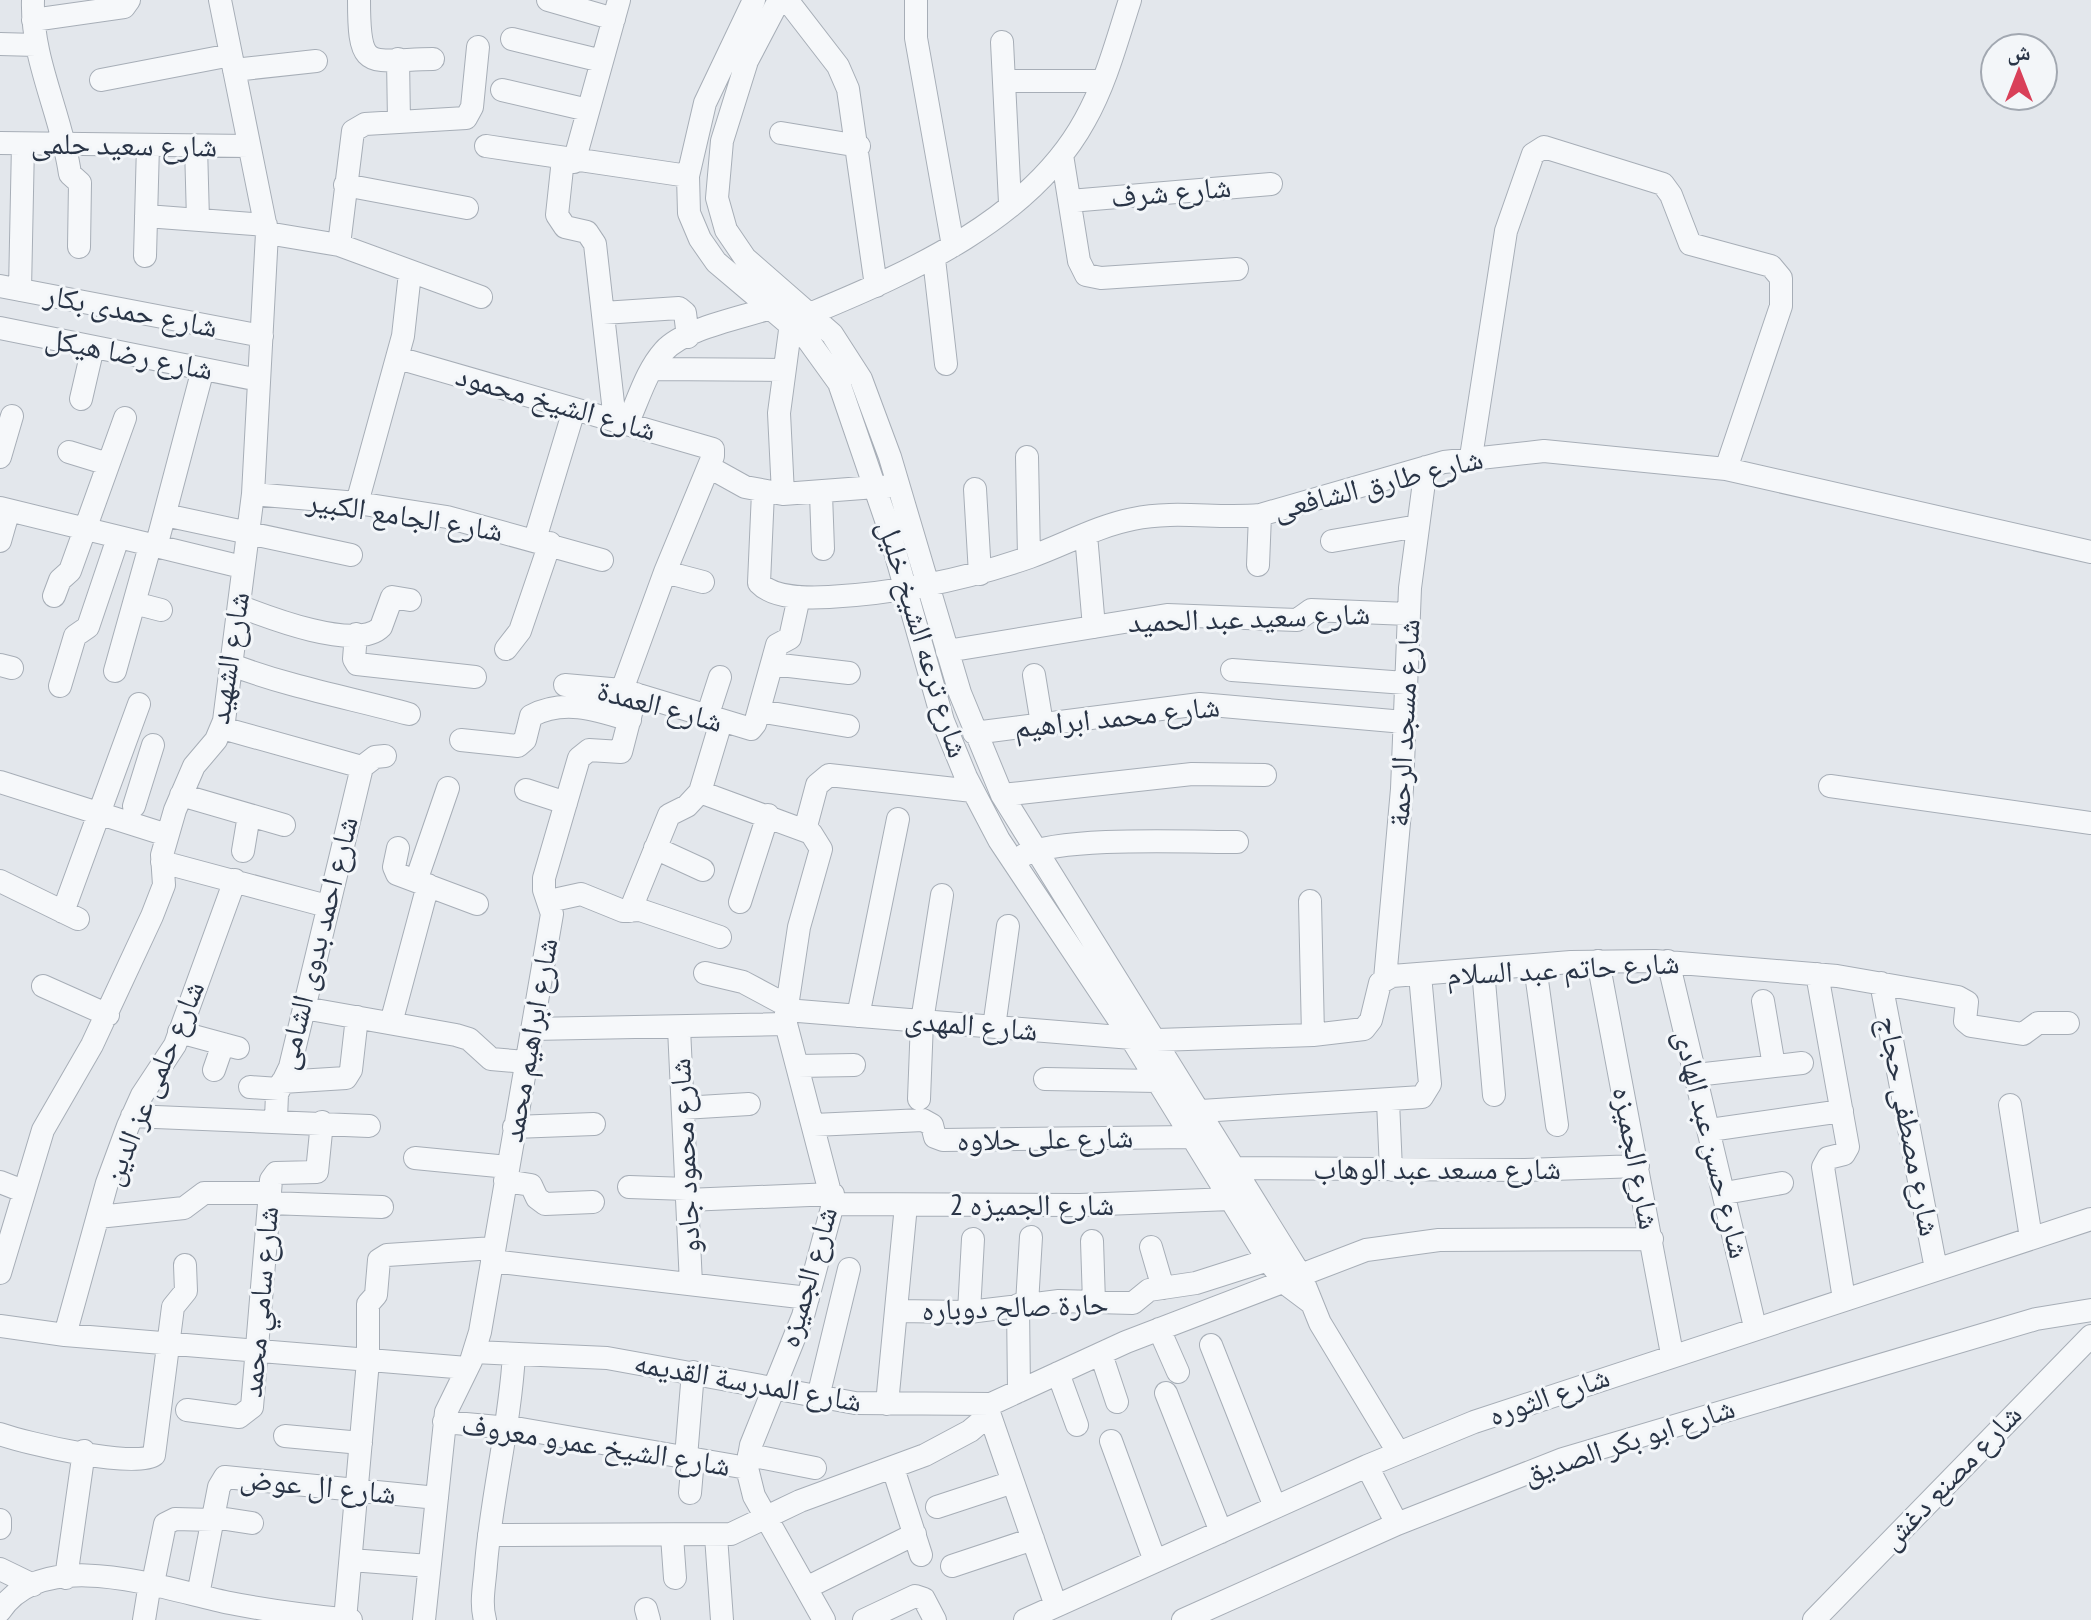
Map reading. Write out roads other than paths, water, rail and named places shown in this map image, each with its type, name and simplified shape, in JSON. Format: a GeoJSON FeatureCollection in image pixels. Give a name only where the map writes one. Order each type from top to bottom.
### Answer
{"type":"FeatureCollection","features":[{"type":"Feature","properties":{"kind":"street"},"geometry":{"type":"LineString","coordinates":[[79,247],[81,185],[70,174],[65,145],[36,45],[33,10],[124,7],[129,0]]}},
{"type":"Feature","properties":{"kind":"street","name":"شارع الشهيد"},"geometry":{"type":"LineString","coordinates":[[0,1273],[23,1191],[48,1121],[108,1015],[162,895],[163,825],[194,766],[222,728],[239,606],[245,532],[253,494],[266,229],[220,0]]}},
{"type":"Feature","properties":{"kind":"street"},"geometry":{"type":"LineString","coordinates":[[359,0],[360,39],[364,51],[379,60],[433,59]]}},
{"type":"Feature","properties":{"kind":"street"},"geometry":{"type":"LineString","coordinates":[[548,0],[616,9],[588,110],[569,160],[558,220],[565,227],[582,230],[593,239],[621,422]]}},
{"type":"Feature","properties":{"kind":"street","name":"شارع ترعه الشيخ خليل"},"geometry":{"type":"LineString","coordinates":[[779,0],[737,87],[722,141],[717,198],[726,230],[735,245],[794,299],[801,318]]}},
{"type":"Feature","properties":{"kind":"street"},"geometry":{"type":"LineString","coordinates":[[787,0],[844,77],[859,146],[876,286]]}},
{"type":"Feature","properties":{"kind":"street"},"geometry":{"type":"LineString","coordinates":[[916,0],[916,38],[953,246]]}},
{"type":"Feature","properties":{"kind":"street"},"geometry":{"type":"LineString","coordinates":[[799,597],[767,589],[759,583],[773,493],[783,370],[801,318],[934,259],[1010,203],[1062,155],[1085,120],[1103,81],[1130,0]]}},
{"type":"Feature","properties":{"kind":"street","name":"شارع ترعه الشيخ خليل"},"geometry":{"type":"LineString","coordinates":[[748,1],[711,88],[688,176],[689,213],[700,239],[736,281],[771,308],[801,318],[832,334],[861,379],[887,486],[907,590],[943,721],[973,791],[1012,861],[1131,1038],[1268,1260],[1293,1280]]}},
{"type":"Feature","properties":{"kind":"street"},"geometry":{"type":"LineString","coordinates":[[512,39],[602,61]]}},
{"type":"Feature","properties":{"kind":"street"},"geometry":{"type":"LineString","coordinates":[[1002,42],[1010,203]]}},
{"type":"Feature","properties":{"kind":"street"},"geometry":{"type":"LineString","coordinates":[[0,44],[36,45]]}},
{"type":"Feature","properties":{"kind":"street"},"geometry":{"type":"LineString","coordinates":[[339,245],[353,131],[360,124],[462,120],[469,115],[478,47]]}},
{"type":"Feature","properties":{"kind":"street"},"geometry":{"type":"LineString","coordinates":[[398,59],[399,122]]}},
{"type":"Feature","properties":{"kind":"street"},"geometry":{"type":"LineString","coordinates":[[101,80],[233,62],[316,61]]}},
{"type":"Feature","properties":{"kind":"street"},"geometry":{"type":"LineString","coordinates":[[1004,81],[1103,81]]}},
{"type":"Feature","properties":{"kind":"street"},"geometry":{"type":"LineString","coordinates":[[502,90],[588,110]]}},
{"type":"Feature","properties":{"kind":"street"},"geometry":{"type":"LineString","coordinates":[[781,133],[859,146]]}},
{"type":"Feature","properties":{"kind":"street","name":"شارع سعيد حلمى"},"geometry":{"type":"LineString","coordinates":[[0,143],[249,146]]}},
{"type":"Feature","properties":{"kind":"street"},"geometry":{"type":"LineString","coordinates":[[10,288],[23,144]]}},
{"type":"Feature","properties":{"kind":"street"},"geometry":{"type":"LineString","coordinates":[[145,256],[148,145]]}},
{"type":"Feature","properties":{"kind":"street"},"geometry":{"type":"LineString","coordinates":[[196,146],[198,220]]}},
{"type":"Feature","properties":{"kind":"street"},"geometry":{"type":"LineString","coordinates":[[486,146],[688,176]]}},
{"type":"Feature","properties":{"kind":"street"},"geometry":{"type":"LineString","coordinates":[[1471,457],[1491,307],[1506,231],[1533,154],[1544,147],[1663,184],[1671,195],[1690,244],[1771,266],[1781,278],[1781,306],[1726,469]]}},
{"type":"Feature","properties":{"kind":"street"},"geometry":{"type":"LineString","coordinates":[[1062,155],[1081,266],[1091,277],[1237,269]]}},
{"type":"Feature","properties":{"kind":"street","name":"شارع شرف"},"geometry":{"type":"LineString","coordinates":[[1070,201],[1271,184]]}},
{"type":"Feature","properties":{"kind":"street"},"geometry":{"type":"LineString","coordinates":[[345,185],[467,208]]}},
{"type":"Feature","properties":{"kind":"street"},"geometry":{"type":"LineString","coordinates":[[146,216],[266,229],[339,245],[481,297]]}},
{"type":"Feature","properties":{"kind":"street"},"geometry":{"type":"LineString","coordinates":[[934,259],[946,364]]}},
{"type":"Feature","properties":{"kind":"street"},"geometry":{"type":"LineString","coordinates":[[357,503],[398,358],[410,273]]}},
{"type":"Feature","properties":{"kind":"street","name":"شارع حمدى بكار"},"geometry":{"type":"LineString","coordinates":[[10,288],[262,336]]}},
{"type":"Feature","properties":{"kind":"street"},"geometry":{"type":"LineString","coordinates":[[621,422],[652,369],[669,347],[688,337],[794,299]]}},
{"type":"Feature","properties":{"kind":"street"},"geometry":{"type":"LineString","coordinates":[[603,313],[679,308],[685,313],[688,337]]}},
{"type":"Feature","properties":{"kind":"street","name":"شارع رضا هيكل"},"geometry":{"type":"LineString","coordinates":[[0,328],[259,380]]}},
{"type":"Feature","properties":{"kind":"street"},"geometry":{"type":"LineString","coordinates":[[81,399],[93,347]]}},
{"type":"Feature","properties":{"kind":"street","name":"شارع الشيخ محمود"},"geometry":{"type":"LineString","coordinates":[[398,358],[621,422],[711,458],[773,493]]}},
{"type":"Feature","properties":{"kind":"street"},"geometry":{"type":"LineString","coordinates":[[115,671],[134,603],[165,515],[203,369]]}},
{"type":"Feature","properties":{"kind":"street"},"geometry":{"type":"LineString","coordinates":[[652,369],[783,370]]}},
{"type":"Feature","properties":{"kind":"street"},"geometry":{"type":"LineString","coordinates":[[506,649],[520,631],[574,410]]}},
{"type":"Feature","properties":{"kind":"street"},"geometry":{"type":"LineString","coordinates":[[0,457],[12,416]]}},
{"type":"Feature","properties":{"kind":"street"},"geometry":{"type":"LineString","coordinates":[[54,596],[60,580],[70,571],[125,418]]}},
{"type":"Feature","properties":{"kind":"street","name":"شارع طارق الشافعى"},"geometry":{"type":"LineString","coordinates":[[799,597],[907,590],[980,574],[1086,535],[1153,515],[1260,515],[1426,467],[1471,457],[1544,451],[1726,469],[2091,552]]}},
{"type":"Feature","properties":{"kind":"street"},"geometry":{"type":"LineString","coordinates":[[69,452],[108,464]]}},
{"type":"Feature","properties":{"kind":"street"},"geometry":{"type":"LineString","coordinates":[[1027,457],[1029,557]]}},
{"type":"Feature","properties":{"kind":"street"},"geometry":{"type":"LineString","coordinates":[[461,740],[518,746],[525,740],[531,716],[563,707],[589,708],[630,720],[629,692],[665,572],[711,458]]}},
{"type":"Feature","properties":{"kind":"street","name":"شارع مسجد الرحمة"},"geometry":{"type":"LineString","coordinates":[[1385,979],[1402,789],[1408,614],[1426,467]]}},
{"type":"Feature","properties":{"kind":"street"},"geometry":{"type":"LineString","coordinates":[[773,493],[821,494],[887,486]]}},
{"type":"Feature","properties":{"kind":"street","name":"شارع ترعه الشيخ خليل"},"geometry":{"type":"LineString","coordinates":[[887,486],[929,584],[974,733],[1002,795],[1201,1111],[1235,1168],[1293,1280],[1310,1302],[1398,1452]]}},
{"type":"Feature","properties":{"kind":"street"},"geometry":{"type":"LineString","coordinates":[[975,489],[980,574]]}},
{"type":"Feature","properties":{"kind":"street","name":"شارع الجامع الكبير"},"geometry":{"type":"LineString","coordinates":[[253,494],[357,503],[447,517],[602,560]]}},
{"type":"Feature","properties":{"kind":"street"},"geometry":{"type":"LineString","coordinates":[[821,494],[823,549]]}},
{"type":"Feature","properties":{"kind":"street"},"geometry":{"type":"LineString","coordinates":[[0,541],[4,510],[242,567]]}},
{"type":"Feature","properties":{"kind":"street"},"geometry":{"type":"LineString","coordinates":[[165,515],[351,555]]}},
{"type":"Feature","properties":{"kind":"street"},"geometry":{"type":"LineString","coordinates":[[1258,565],[1260,515]]}},
{"type":"Feature","properties":{"kind":"street"},"geometry":{"type":"LineString","coordinates":[[1332,541],[1418,526]]}},
{"type":"Feature","properties":{"kind":"street"},"geometry":{"type":"LineString","coordinates":[[1086,535],[1094,627]]}},
{"type":"Feature","properties":{"kind":"street"},"geometry":{"type":"LineString","coordinates":[[60,686],[75,636],[88,627],[118,538]]}},
{"type":"Feature","properties":{"kind":"street"},"geometry":{"type":"LineString","coordinates":[[665,572],[703,582]]}},
{"type":"Feature","properties":{"kind":"street"},"geometry":{"type":"LineString","coordinates":[[239,606],[301,629],[356,634],[379,630],[392,597],[410,600]]}},
{"type":"Feature","properties":{"kind":"street","name":"شارع العمدة"},"geometry":{"type":"LineString","coordinates":[[565,685],[629,692],[751,729],[778,643],[790,638],[799,597]]}},
{"type":"Feature","properties":{"kind":"street"},"geometry":{"type":"LineString","coordinates":[[134,603],[161,610]]}},
{"type":"Feature","properties":{"kind":"street","name":"شارع سعيد عبد الحميد"},"geometry":{"type":"LineString","coordinates":[[947,651],[1190,614],[1297,620],[1311,610],[1408,614]]}},
{"type":"Feature","properties":{"kind":"street"},"geometry":{"type":"LineString","coordinates":[[356,634],[354,659],[357,664],[475,677]]}},
{"type":"Feature","properties":{"kind":"street"},"geometry":{"type":"LineString","coordinates":[[772,664],[849,673]]}},
{"type":"Feature","properties":{"kind":"street"},"geometry":{"type":"LineString","coordinates":[[232,665],[288,686],[409,714]]}},
{"type":"Feature","properties":{"kind":"street"},"geometry":{"type":"LineString","coordinates":[[1232,670],[1405,683]]}},
{"type":"Feature","properties":{"kind":"street"},"geometry":{"type":"LineString","coordinates":[[1034,675],[1042,724]]}},
{"type":"Feature","properties":{"kind":"street"},"geometry":{"type":"LineString","coordinates":[[630,911],[671,812],[687,806],[700,792],[720,677]]}},
{"type":"Feature","properties":{"kind":"street"},"geometry":{"type":"LineString","coordinates":[[0,881],[70,915],[102,804],[139,704]]}},
{"type":"Feature","properties":{"kind":"street","name":"شارع محمد ابراهيم"},"geometry":{"type":"LineString","coordinates":[[974,733],[1200,704],[1404,722]]}},
{"type":"Feature","properties":{"kind":"street"},"geometry":{"type":"LineString","coordinates":[[759,711],[848,726]]}},
{"type":"Feature","properties":{"kind":"street","name":"شارع ابراهيم محمد"},"geometry":{"type":"LineString","coordinates":[[424,1620],[444,1422],[456,1385],[470,1360],[493,1255],[552,914],[544,890],[544,878],[581,754],[589,750],[619,753],[630,720]]}},
{"type":"Feature","properties":{"kind":"street"},"geometry":{"type":"LineString","coordinates":[[222,728],[362,767],[375,757],[385,756]]}},
{"type":"Feature","properties":{"kind":"street"},"geometry":{"type":"LineString","coordinates":[[134,806],[153,745]]}},
{"type":"Feature","properties":{"kind":"street","name":"شارع احمد بدوى الشامى"},"geometry":{"type":"LineString","coordinates":[[276,1119],[281,1085],[290,1067],[362,767]]}},
{"type":"Feature","properties":{"kind":"street"},"geometry":{"type":"LineString","coordinates":[[1002,795],[1192,774],[1265,775]]}},
{"type":"Feature","properties":{"kind":"street"},"geometry":{"type":"LineString","coordinates":[[805,830],[817,785],[829,775],[973,791]]}},
{"type":"Feature","properties":{"kind":"street"},"geometry":{"type":"LineString","coordinates":[[0,782],[102,804],[163,825]]}},
{"type":"Feature","properties":{"kind":"street"},"geometry":{"type":"LineString","coordinates":[[1830,786],[2091,823]]}},
{"type":"Feature","properties":{"kind":"street"},"geometry":{"type":"LineString","coordinates":[[391,1023],[422,883],[448,788]]}},
{"type":"Feature","properties":{"kind":"street"},"geometry":{"type":"LineString","coordinates":[[526,790],[566,803]]}},
{"type":"Feature","properties":{"kind":"street"},"geometry":{"type":"LineString","coordinates":[[700,792],[805,830],[816,837],[821,849],[799,927],[786,1013],[743,982],[705,973]]}},
{"type":"Feature","properties":{"kind":"street"},"geometry":{"type":"LineString","coordinates":[[181,795],[284,825]]}},
{"type":"Feature","properties":{"kind":"street"},"geometry":{"type":"LineString","coordinates":[[102,804],[134,806],[163,825]]}},
{"type":"Feature","properties":{"kind":"street"},"geometry":{"type":"LineString","coordinates":[[243,851],[249,815]]}},
{"type":"Feature","properties":{"kind":"street"},"geometry":{"type":"LineString","coordinates":[[740,902],[768,815]]}},
{"type":"Feature","properties":{"kind":"street"},"geometry":{"type":"LineString","coordinates":[[858,1016],[898,819]]}},
{"type":"Feature","properties":{"kind":"street"},"geometry":{"type":"LineString","coordinates":[[1012,861],[1034,850],[1087,844],[1237,842]]}},
{"type":"Feature","properties":{"kind":"street"},"geometry":{"type":"LineString","coordinates":[[398,848],[395,872],[477,904]]}},
{"type":"Feature","properties":{"kind":"street"},"geometry":{"type":"LineString","coordinates":[[655,848],[703,870]]}},
{"type":"Feature","properties":{"kind":"street"},"geometry":{"type":"LineString","coordinates":[[162,862],[327,906]]}},
{"type":"Feature","properties":{"kind":"street","name":"شارع حلمى عز الدين"},"geometry":{"type":"LineString","coordinates":[[65,1335],[98,1217],[132,1116],[168,1058],[235,880]]}},
{"type":"Feature","properties":{"kind":"street"},"geometry":{"type":"LineString","coordinates":[[549,901],[581,894],[720,937]]}},
{"type":"Feature","properties":{"kind":"street"},"geometry":{"type":"LineString","coordinates":[[919,1099],[922,1021],[942,895]]}},
{"type":"Feature","properties":{"kind":"street"},"geometry":{"type":"LineString","coordinates":[[1310,901],[1313,1035]]}},
{"type":"Feature","properties":{"kind":"street"},"geometry":{"type":"LineString","coordinates":[[994,1027],[1008,926]]}},
{"type":"Feature","properties":{"kind":"street","name":"شارع حاتم عبد السلام"},"geometry":{"type":"LineString","coordinates":[[1385,979],[1598,961],[1668,961],[1817,974],[1965,999],[1965,1021],[1971,1026],[2023,1034],[2038,1023],[2068,1023]]}},
{"type":"Feature","properties":{"kind":"street","name":"شارع الجميزه"},"geometry":{"type":"LineString","coordinates":[[1598,961],[1672,1354]]}},
{"type":"Feature","properties":{"kind":"street","name":"شارع حسن عبد الهادى"},"geometry":{"type":"LineString","coordinates":[[1668,961],[1755,1327]]}},
{"type":"Feature","properties":{"kind":"street"},"geometry":{"type":"LineString","coordinates":[[1535,966],[1557,1125]]}},
{"type":"Feature","properties":{"kind":"street"},"geometry":{"type":"LineString","coordinates":[[1483,970],[1494,1095]]}},
{"type":"Feature","properties":{"kind":"street"},"geometry":{"type":"LineString","coordinates":[[1817,974],[1848,1150],[1828,1158],[1823,1167],[1844,1299]]}},
{"type":"Feature","properties":{"kind":"street"},"geometry":{"type":"LineString","coordinates":[[1201,1111],[1417,1099],[1429,1089],[1420,975]]}},
{"type":"Feature","properties":{"kind":"street"},"geometry":{"type":"LineString","coordinates":[[1157,1040],[1313,1035],[1364,1029],[1371,1020],[1377,990],[1385,979]]}},
{"type":"Feature","properties":{"kind":"street","name":"شارع مصطفى حجاج"},"geometry":{"type":"LineString","coordinates":[[1881,983],[1936,1269]]}},
{"type":"Feature","properties":{"kind":"street"},"geometry":{"type":"LineString","coordinates":[[43,986],[108,1015]]}},
{"type":"Feature","properties":{"kind":"street"},"geometry":{"type":"LineString","coordinates":[[1763,1001],[1774,1066]]}},
{"type":"Feature","properties":{"kind":"street"},"geometry":{"type":"LineString","coordinates":[[304,1008],[456,1035],[469,1039],[491,1059],[526,1062]]}},
{"type":"Feature","properties":{"kind":"street","name":"شارع المهدى"},"geometry":{"type":"LineString","coordinates":[[532,1029],[679,1028],[786,1013],[1157,1040]]}},
{"type":"Feature","properties":{"kind":"street","name":"شارع الجميزه"},"geometry":{"type":"LineString","coordinates":[[748,1461],[808,1298],[833,1199],[786,1013]]}},
{"type":"Feature","properties":{"kind":"street"},"geometry":{"type":"LineString","coordinates":[[250,1087],[346,1078],[351,1070],[357,1017]]}},
{"type":"Feature","properties":{"kind":"street","name":"شارع محمود جادو"},"geometry":{"type":"LineString","coordinates":[[679,1028],[691,1284]]}},
{"type":"Feature","properties":{"kind":"street"},"geometry":{"type":"LineString","coordinates":[[179,1032],[230,1046],[214,1070]]}},
{"type":"Feature","properties":{"kind":"street"},"geometry":{"type":"LineString","coordinates":[[1696,1075],[1802,1063]]}},
{"type":"Feature","properties":{"kind":"street"},"geometry":{"type":"LineString","coordinates":[[798,1066],[854,1065]]}},
{"type":"Feature","properties":{"kind":"street"},"geometry":{"type":"LineString","coordinates":[[1045,1079],[1157,1081]]}},
{"type":"Feature","properties":{"kind":"street"},"geometry":{"type":"LineString","coordinates":[[1388,1101],[1391,1170]]}},
{"type":"Feature","properties":{"kind":"street"},"geometry":{"type":"LineString","coordinates":[[683,1108],[749,1104]]}},
{"type":"Feature","properties":{"kind":"street"},"geometry":{"type":"LineString","coordinates":[[2010,1105],[2031,1238]]}},
{"type":"Feature","properties":{"kind":"street"},"geometry":{"type":"LineString","coordinates":[[1710,1130],[1842,1111]]}},
{"type":"Feature","properties":{"kind":"street"},"geometry":{"type":"LineString","coordinates":[[132,1116],[276,1119],[369,1126]]}},
{"type":"Feature","properties":{"kind":"street","name":"شارع على حلاوه"},"geometry":{"type":"LineString","coordinates":[[814,1125],[923,1120],[930,1122],[935,1137],[943,1140],[1192,1137]]}},
{"type":"Feature","properties":{"kind":"street","name":"شارع سامي محمد"},"geometry":{"type":"LineString","coordinates":[[187,1410],[239,1417],[247,1414],[253,1403],[271,1180],[276,1173],[317,1172],[322,1122]]}},
{"type":"Feature","properties":{"kind":"street"},"geometry":{"type":"LineString","coordinates":[[514,1127],[594,1124]]}},
{"type":"Feature","properties":{"kind":"street"},"geometry":{"type":"LineString","coordinates":[[415,1158],[506,1174],[531,1185],[537,1198],[545,1204],[593,1202]]}},
{"type":"Feature","properties":{"kind":"street","name":"شارع مسعد عبد الوهاب"},"geometry":{"type":"LineString","coordinates":[[1235,1168],[1391,1170],[1638,1166]]}},
{"type":"Feature","properties":{"kind":"street"},"geometry":{"type":"LineString","coordinates":[[0,1182],[23,1191]]}},
{"type":"Feature","properties":{"kind":"street"},"geometry":{"type":"LineString","coordinates":[[1725,1193],[1782,1183]]}},
{"type":"Feature","properties":{"kind":"street","name":"شارع الجميزه 2"},"geometry":{"type":"LineString","coordinates":[[629,1187],[687,1195],[833,1199],[906,1205],[1080,1205],[1230,1199]]}},
{"type":"Feature","properties":{"kind":"street"},"geometry":{"type":"LineString","coordinates":[[98,1217],[184,1208],[204,1193],[382,1207]]}},
{"type":"Feature","properties":{"kind":"street"},"geometry":{"type":"LineString","coordinates":[[887,1404],[906,1205]]}},
{"type":"Feature","properties":{"kind":"street","name":"شارع الثوره"},"geometry":{"type":"LineString","coordinates":[[1025,1620],[1398,1452],[1474,1422],[1672,1354],[2091,1219]]}},
{"type":"Feature","properties":{"kind":"street"},"geometry":{"type":"LineString","coordinates":[[1019,1391],[1023,1305],[1031,1237]]}},
{"type":"Feature","properties":{"kind":"street"},"geometry":{"type":"LineString","coordinates":[[969,1312],[973,1239]]}},
{"type":"Feature","properties":{"kind":"street","name":"شارع المدرسة القديمه"},"geometry":{"type":"LineString","coordinates":[[0,1326],[65,1335],[169,1341],[368,1361],[470,1360],[514,1354],[607,1358],[818,1397],[988,1409],[1019,1391],[1159,1329],[1366,1250],[1401,1244],[1496,1239],[1652,1239]]}},
{"type":"Feature","properties":{"kind":"street"},"geometry":{"type":"LineString","coordinates":[[1092,1241],[1094,1302]]}},
{"type":"Feature","properties":{"kind":"street"},"geometry":{"type":"LineString","coordinates":[[1151,1247],[1163,1288]]}},
{"type":"Feature","properties":{"kind":"street"},"geometry":{"type":"LineString","coordinates":[[345,1620],[368,1361],[368,1304],[376,1295],[380,1258],[493,1255],[808,1298]]}},
{"type":"Feature","properties":{"kind":"street","name":"حارة صالح دوباره"},"geometry":{"type":"LineString","coordinates":[[896,1311],[969,1312],[1023,1305],[1136,1302],[1146,1291],[1196,1283],[1268,1260]]}},
{"type":"Feature","properties":{"kind":"street"},"geometry":{"type":"LineString","coordinates":[[0,1434],[38,1445],[141,1460],[154,1455],[174,1304],[186,1291],[185,1265]]}},
{"type":"Feature","properties":{"kind":"street"},"geometry":{"type":"LineString","coordinates":[[818,1397],[849,1269]]}},
{"type":"Feature","properties":{"kind":"street","name":"شارع ابو بكر الصديق"},"geometry":{"type":"LineString","coordinates":[[1183,1620],[1397,1524],[1563,1459],[2036,1319],[2091,1310]]}},
{"type":"Feature","properties":{"kind":"street"},"geometry":{"type":"LineString","coordinates":[[1159,1329],[1178,1372]]}},
{"type":"Feature","properties":{"kind":"street","name":"شارع مصنع دغش"},"geometry":{"type":"LineString","coordinates":[[1814,1620],[2091,1336]]}},
{"type":"Feature","properties":{"kind":"street"},"geometry":{"type":"LineString","coordinates":[[1211,1345],[1275,1507]]}},
{"type":"Feature","properties":{"kind":"street"},"geometry":{"type":"LineString","coordinates":[[485,1620],[489,1535],[500,1447],[507,1428],[514,1354]]}},
{"type":"Feature","properties":{"kind":"street"},"geometry":{"type":"LineString","coordinates":[[1101,1354],[1117,1402]]}},
{"type":"Feature","properties":{"kind":"street"},"geometry":{"type":"LineString","coordinates":[[690,1493],[693,1372]]}},
{"type":"Feature","properties":{"kind":"street"},"geometry":{"type":"LineString","coordinates":[[1058,1373],[1077,1425]]}},
{"type":"Feature","properties":{"kind":"street"},"geometry":{"type":"LineString","coordinates":[[1166,1393],[1221,1532]]}},
{"type":"Feature","properties":{"kind":"street"},"geometry":{"type":"LineString","coordinates":[[489,1535],[716,1536],[741,1530],[765,1517],[948,1444],[988,1409],[1056,1606]]}},
{"type":"Feature","properties":{"kind":"street","name":"شارع الشيخ عمرو معروف"},"geometry":{"type":"LineString","coordinates":[[444,1422],[507,1428],[690,1458],[815,1468]]}},
{"type":"Feature","properties":{"kind":"street"},"geometry":{"type":"LineString","coordinates":[[285,1436],[361,1443]]}},
{"type":"Feature","properties":{"kind":"street"},"geometry":{"type":"LineString","coordinates":[[1111,1441],[1155,1561]]}},
{"type":"Feature","properties":{"kind":"street"},"geometry":{"type":"LineString","coordinates":[[66,1578],[84,1451]]}},
{"type":"Feature","properties":{"kind":"street"},"geometry":{"type":"LineString","coordinates":[[748,1461],[754,1496],[824,1620]]}},
{"type":"Feature","properties":{"kind":"street"},"geometry":{"type":"LineString","coordinates":[[1367,1466],[1397,1524]]}},
{"type":"Feature","properties":{"kind":"street"},"geometry":{"type":"LineString","coordinates":[[806,1588],[918,1544],[893,1468]]}},
{"type":"Feature","properties":{"kind":"street","name":"شارع ال عوض"},"geometry":{"type":"LineString","coordinates":[[198,1595],[225,1477],[437,1498]]}},
{"type":"Feature","properties":{"kind":"street"},"geometry":{"type":"LineString","coordinates":[[937,1507],[1013,1482]]}},
{"type":"Feature","properties":{"kind":"street"},"geometry":{"type":"LineString","coordinates":[[144,1620],[165,1524],[175,1519],[252,1523]]}},
{"type":"Feature","properties":{"kind":"street"},"geometry":{"type":"LineString","coordinates":[[0,1520],[0,1528]]}},
{"type":"Feature","properties":{"kind":"street"},"geometry":{"type":"LineString","coordinates":[[672,1536],[675,1578]]}},
{"type":"Feature","properties":{"kind":"street"},"geometry":{"type":"LineString","coordinates":[[716,1536],[722,1620]]}},
{"type":"Feature","properties":{"kind":"street"},"geometry":{"type":"LineString","coordinates":[[952,1566],[1033,1539]]}},
{"type":"Feature","properties":{"kind":"street"},"geometry":{"type":"LineString","coordinates":[[351,1560],[429,1566]]}},
{"type":"Feature","properties":{"kind":"street"},"geometry":{"type":"LineString","coordinates":[[0,1569],[33,1585]]}},
{"type":"Feature","properties":{"kind":"street"},"geometry":{"type":"LineString","coordinates":[[0,1611],[10,1599],[33,1585],[66,1578],[114,1577],[198,1595],[240,1613],[351,1620]]}},
{"type":"Feature","properties":{"kind":"street"},"geometry":{"type":"LineString","coordinates":[[864,1620],[915,1596],[924,1599],[935,1620]]}}]}
